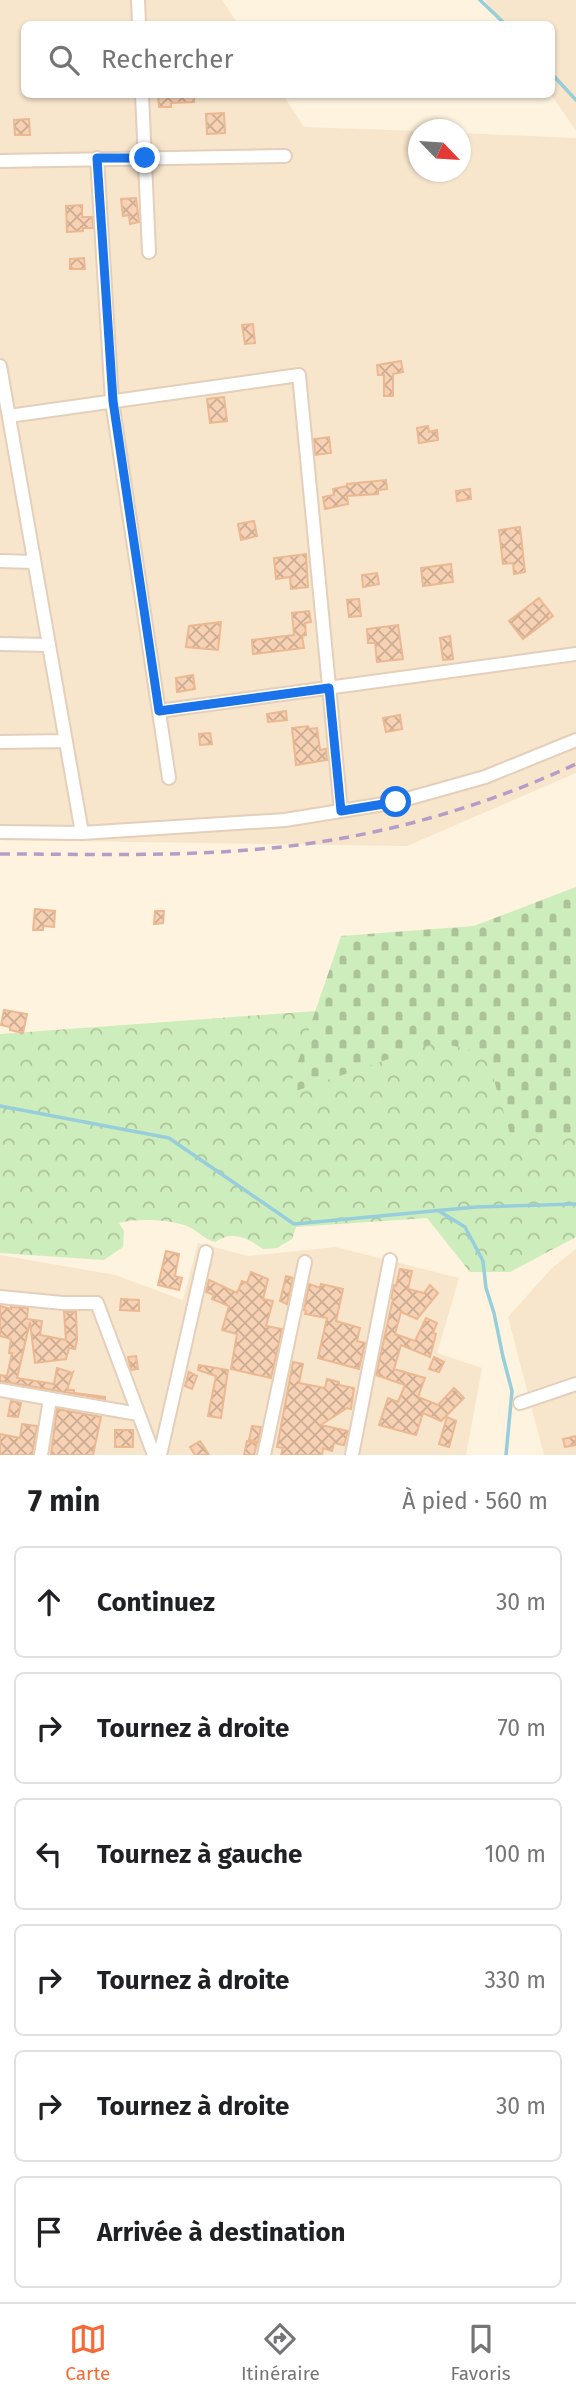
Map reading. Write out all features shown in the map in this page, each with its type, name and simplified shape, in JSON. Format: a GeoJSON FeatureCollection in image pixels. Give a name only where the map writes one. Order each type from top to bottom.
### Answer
{"type":"FeatureCollection","features":[{"type":"Feature","properties":{"kind":"street"},"geometry":{"type":"LineString","coordinates":[[138,0],[139,21]]}},
{"type":"Feature","properties":{"kind":"street"},"geometry":{"type":"LineString","coordinates":[[142,98],[149,252]]}},
{"type":"Feature","properties":{"kind":"street"},"geometry":{"type":"LineString","coordinates":[[0,161],[285,156]]}},
{"type":"Feature","properties":{"kind":"street"},"geometry":{"type":"LineString","coordinates":[[97,158],[113,401],[169,778]]}},
{"type":"Feature","properties":{"kind":"street"},"geometry":{"type":"LineString","coordinates":[[0,366],[9,416],[6,440],[34,562],[82,833]]}},
{"type":"Feature","properties":{"kind":"street"},"geometry":{"type":"LineString","coordinates":[[9,416],[299,375],[341,811]]}},
{"type":"Feature","properties":{"kind":"street"},"geometry":{"type":"LineString","coordinates":[[0,561],[34,562]]}},
{"type":"Feature","properties":{"kind":"street"},"geometry":{"type":"LineString","coordinates":[[0,644],[49,645]]}},
{"type":"Feature","properties":{"kind":"street"},"geometry":{"type":"LineString","coordinates":[[159,711],[576,654]]}},
{"type":"Feature","properties":{"kind":"street"},"geometry":{"type":"LineString","coordinates":[[0,832],[82,833],[285,820],[396,802],[485,777],[576,740]]}},
{"type":"Feature","properties":{"kind":"street"},"geometry":{"type":"LineString","coordinates":[[0,742],[65,741]]}},
{"type":"Feature","properties":{"kind":"street"},"geometry":{"type":"LineString","coordinates":[[160,1455],[206,1252]]}},
{"type":"Feature","properties":{"kind":"street"},"geometry":{"type":"LineString","coordinates":[[352,1455],[390,1261]]}},
{"type":"Feature","properties":{"kind":"street"},"geometry":{"type":"LineString","coordinates":[[264,1455],[305,1262]]}},
{"type":"Feature","properties":{"kind":"street"},"geometry":{"type":"LineString","coordinates":[[0,1297],[97,1303],[154,1455]]}},
{"type":"Feature","properties":{"kind":"street"},"geometry":{"type":"LineString","coordinates":[[520,1403],[576,1384]]}},
{"type":"Feature","properties":{"kind":"street"},"geometry":{"type":"LineString","coordinates":[[0,1390],[138,1414]]}},
{"type":"Feature","properties":{"kind":"street"},"geometry":{"type":"LineString","coordinates":[[41,1455],[50,1399]]}},
{"type":"Feature","properties":{"kind":"shaded area"},"geometry":{"type":"Polygon","coordinates":[[[0,0],[222,0],[236,21],[21,21],[21,98],[285,98],[304,127],[408,131],[408,182],[471,182],[471,133],[576,138],[576,773],[407,846],[0,840],[0,0]]]}},
{"type":"Feature","properties":{"kind":"shaded area"},"geometry":{"type":"Polygon","coordinates":[[[485,0],[576,0],[576,130],[553,98],[555,21],[500,21],[485,0]]]}},
{"type":"Feature","properties":{"kind":"shaded area"},"geometry":{"type":"Polygon","coordinates":[[[198,1243],[248,1256],[335,1247],[459,1278],[437,1353],[482,1368],[466,1455],[0,1455],[0,1255],[115,1275],[183,1300],[198,1243]]]}},
{"type":"Feature","properties":{"kind":"shaded area"},"geometry":{"type":"Polygon","coordinates":[[[576,1249],[576,1455],[544,1455],[508,1317],[552,1268],[576,1249]]]}},
{"type":"Feature","properties":{"kind":"green space"},"geometry":{"type":"Polygon","coordinates":[[[576,887],[576,1133],[541,1137],[510,1133],[486,1054],[438,1042],[287,1094],[341,936],[474,926],[576,887]]]}},
{"type":"Feature","properties":{"kind":"green space"},"geometry":{"type":"Polygon","coordinates":[[[467,1000],[576,1088],[576,1237],[510,1272],[470,1272],[427,1218],[296,1227],[292,1239],[277,1248],[263,1249],[240,1237],[228,1236],[215,1242],[184,1225],[135,1220],[119,1223],[124,1231],[123,1247],[104,1260],[0,1253],[0,1034],[467,1000]]]}},
{"type":"Feature","properties":{"kind":"building"},"geometry":{"type":"Polygon","coordinates":[[[158,98],[194,98],[194,102],[171,103],[171,107],[159,107],[158,98]]]}},
{"type":"Feature","properties":{"kind":"building"},"geometry":{"type":"Polygon","coordinates":[[[224,113],[225,133],[207,134],[206,114],[224,113]]]}},
{"type":"Feature","properties":{"kind":"building"},"geometry":{"type":"Polygon","coordinates":[[[29,119],[30,135],[15,135],[14,120],[29,119]]]}},
{"type":"Feature","properties":{"kind":"building"},"geometry":{"type":"Polygon","coordinates":[[[136,198],[139,222],[130,224],[129,215],[123,216],[121,199],[136,198]]]}},
{"type":"Feature","properties":{"kind":"building"},"geometry":{"type":"Polygon","coordinates":[[[82,205],[82,217],[92,217],[93,228],[67,232],[66,206],[82,205]]]}},
{"type":"Feature","properties":{"kind":"building"},"geometry":{"type":"Polygon","coordinates":[[[84,258],[85,269],[70,269],[70,259],[84,258]]]}},
{"type":"Feature","properties":{"kind":"building"},"geometry":{"type":"Polygon","coordinates":[[[253,324],[255,343],[245,344],[242,325],[253,324]]]}},
{"type":"Feature","properties":{"kind":"building"},"geometry":{"type":"Polygon","coordinates":[[[401,361],[403,372],[393,374],[393,396],[384,396],[384,375],[378,375],[377,365],[401,361]]]}},
{"type":"Feature","properties":{"kind":"building"},"geometry":{"type":"Polygon","coordinates":[[[224,397],[227,421],[210,423],[207,399],[224,397]]]}},
{"type":"Feature","properties":{"kind":"building"},"geometry":{"type":"Polygon","coordinates":[[[428,426],[429,432],[437,430],[438,440],[419,443],[417,428],[428,426]]]}},
{"type":"Feature","properties":{"kind":"building"},"geometry":{"type":"Polygon","coordinates":[[[329,437],[331,453],[315,455],[314,439],[329,437]]]}},
{"type":"Feature","properties":{"kind":"building"},"geometry":{"type":"Polygon","coordinates":[[[386,480],[387,489],[378,490],[378,494],[347,496],[348,504],[325,509],[323,497],[334,495],[333,489],[347,484],[386,480]]]}},
{"type":"Feature","properties":{"kind":"building"},"geometry":{"type":"Polygon","coordinates":[[[470,489],[471,499],[457,501],[456,491],[470,489]]]}},
{"type":"Feature","properties":{"kind":"building"},"geometry":{"type":"Polygon","coordinates":[[[254,521],[257,536],[241,540],[238,524],[254,521]]]}},
{"type":"Feature","properties":{"kind":"building"},"geometry":{"type":"Polygon","coordinates":[[[520,527],[525,572],[514,574],[513,563],[503,564],[499,530],[520,527]]]}},
{"type":"Feature","properties":{"kind":"building"},"geometry":{"type":"Polygon","coordinates":[[[306,554],[308,587],[291,589],[290,577],[276,579],[274,558],[306,554]]]}},
{"type":"Feature","properties":{"kind":"building"},"geometry":{"type":"Polygon","coordinates":[[[451,564],[453,582],[423,586],[421,568],[451,564]]]}},
{"type":"Feature","properties":{"kind":"building"},"geometry":{"type":"Polygon","coordinates":[[[377,573],[379,584],[363,587],[362,575],[377,573]]]}},
{"type":"Feature","properties":{"kind":"building"},"geometry":{"type":"Polygon","coordinates":[[[539,598],[553,616],[523,639],[509,621],[539,598]]]}},
{"type":"Feature","properties":{"kind":"building"},"geometry":{"type":"Polygon","coordinates":[[[359,599],[361,616],[349,617],[347,600],[359,599]]]}},
{"type":"Feature","properties":{"kind":"building"},"geometry":{"type":"Polygon","coordinates":[[[309,611],[311,622],[305,623],[306,635],[302,636],[304,648],[253,654],[252,640],[294,635],[292,613],[309,611]]]}},
{"type":"Feature","properties":{"kind":"building"},"geometry":{"type":"Polygon","coordinates":[[[221,622],[218,650],[186,647],[189,626],[221,622]]]}},
{"type":"Feature","properties":{"kind":"building"},"geometry":{"type":"Polygon","coordinates":[[[398,625],[403,659],[377,662],[375,643],[368,643],[367,629],[398,625]]]}},
{"type":"Feature","properties":{"kind":"building"},"geometry":{"type":"Polygon","coordinates":[[[450,636],[453,659],[443,660],[440,638],[450,636]]]}},
{"type":"Feature","properties":{"kind":"building"},"geometry":{"type":"Polygon","coordinates":[[[193,675],[195,689],[177,692],[176,678],[193,675]]]}},
{"type":"Feature","properties":{"kind":"building"},"geometry":{"type":"Polygon","coordinates":[[[286,711],[287,720],[268,722],[267,714],[286,711]]]}},
{"type":"Feature","properties":{"kind":"building"},"geometry":{"type":"Polygon","coordinates":[[[400,715],[402,729],[386,732],[383,718],[400,715]]]}},
{"type":"Feature","properties":{"kind":"building"},"geometry":{"type":"Polygon","coordinates":[[[308,726],[309,729],[317,728],[320,750],[326,749],[327,760],[296,765],[292,728],[308,726]]]}},
{"type":"Feature","properties":{"kind":"building"},"geometry":{"type":"Polygon","coordinates":[[[210,733],[212,744],[200,745],[199,734],[210,733]]]}},
{"type":"Feature","properties":{"kind":"building"},"geometry":{"type":"Polygon","coordinates":[[[35,909],[55,911],[54,927],[43,926],[43,930],[33,930],[35,909]]]}},
{"type":"Feature","properties":{"kind":"building"},"geometry":{"type":"Polygon","coordinates":[[[155,911],[164,911],[163,923],[154,924],[155,911]]]}},
{"type":"Feature","properties":{"kind":"building"},"geometry":{"type":"Polygon","coordinates":[[[4,1010],[27,1014],[23,1033],[1,1025],[4,1010]]]}},
{"type":"Feature","properties":{"kind":"building"},"geometry":{"type":"Polygon","coordinates":[[[166,1251],[179,1254],[175,1276],[182,1278],[179,1290],[158,1285],[166,1251]]]}},
{"type":"Feature","properties":{"kind":"building"},"geometry":{"type":"Polygon","coordinates":[[[400,1269],[412,1271],[408,1289],[424,1293],[430,1285],[438,1293],[417,1319],[401,1312],[395,1334],[415,1341],[426,1318],[437,1323],[430,1357],[401,1345],[394,1369],[425,1378],[418,1397],[438,1405],[454,1388],[464,1398],[441,1421],[423,1413],[416,1435],[379,1425],[388,1398],[398,1402],[405,1385],[376,1375],[393,1299],[391,1298],[400,1269]]]}},
{"type":"Feature","properties":{"kind":"building"},"geometry":{"type":"Polygon","coordinates":[[[251,1272],[268,1279],[263,1299],[273,1301],[266,1326],[282,1329],[271,1378],[231,1369],[237,1334],[222,1330],[229,1306],[212,1299],[214,1295],[206,1292],[209,1280],[237,1293],[242,1281],[247,1283],[251,1272]]]}},
{"type":"Feature","properties":{"kind":"building"},"geometry":{"type":"Polygon","coordinates":[[[286,1276],[293,1278],[287,1304],[280,1301],[286,1276]]]}},
{"type":"Feature","properties":{"kind":"building"},"geometry":{"type":"Polygon","coordinates":[[[309,1284],[320,1288],[321,1284],[343,1289],[336,1321],[360,1328],[357,1341],[365,1343],[359,1369],[318,1358],[327,1318],[305,1314],[309,1284]]]}},
{"type":"Feature","properties":{"kind":"building"},"geometry":{"type":"Polygon","coordinates":[[[121,1299],[139,1300],[139,1311],[120,1310],[121,1299]]]}},
{"type":"Feature","properties":{"kind":"building"},"geometry":{"type":"Polygon","coordinates":[[[0,1306],[11,1309],[28,1308],[27,1319],[42,1321],[40,1335],[66,1340],[64,1312],[76,1312],[77,1340],[75,1349],[69,1348],[66,1359],[35,1363],[30,1322],[17,1378],[54,1384],[57,1368],[70,1374],[73,1372],[67,1390],[105,1399],[0,1381],[0,1375],[7,1376],[12,1353],[9,1353],[11,1339],[0,1336],[0,1306]]]}},
{"type":"Feature","properties":{"kind":"building"},"geometry":{"type":"Polygon","coordinates":[[[136,1356],[138,1369],[131,1370],[128,1357],[136,1356]]]}},
{"type":"Feature","properties":{"kind":"building"},"geometry":{"type":"Polygon","coordinates":[[[434,1357],[444,1362],[439,1372],[429,1369],[434,1357]]]}},
{"type":"Feature","properties":{"kind":"building"},"geometry":{"type":"Polygon","coordinates":[[[293,1362],[303,1364],[299,1383],[325,1388],[327,1379],[354,1388],[351,1409],[347,1408],[321,1425],[348,1431],[344,1445],[334,1443],[332,1451],[323,1448],[322,1455],[281,1455],[283,1448],[277,1447],[293,1362]]]}},
{"type":"Feature","properties":{"kind":"building"},"geometry":{"type":"Polygon","coordinates":[[[199,1365],[228,1370],[221,1418],[208,1416],[216,1376],[198,1370],[199,1365]]]}},
{"type":"Feature","properties":{"kind":"building"},"geometry":{"type":"Polygon","coordinates":[[[189,1372],[197,1376],[192,1389],[185,1386],[189,1372]]]}},
{"type":"Feature","properties":{"kind":"building"},"geometry":{"type":"Polygon","coordinates":[[[11,1401],[21,1403],[18,1417],[8,1416],[11,1401]]]}},
{"type":"Feature","properties":{"kind":"building"},"geometry":{"type":"Polygon","coordinates":[[[57,1409],[101,1417],[93,1455],[51,1455],[57,1409]]]}},
{"type":"Feature","properties":{"kind":"building"},"geometry":{"type":"Polygon","coordinates":[[[447,1417],[456,1421],[449,1447],[439,1444],[447,1417]]]}},
{"type":"Feature","properties":{"kind":"building"},"geometry":{"type":"Polygon","coordinates":[[[22,1424],[37,1426],[32,1455],[0,1455],[0,1434],[20,1438],[22,1424]]]}},
{"type":"Feature","properties":{"kind":"building"},"geometry":{"type":"Polygon","coordinates":[[[252,1426],[261,1427],[258,1442],[249,1440],[252,1426]]]}},
{"type":"Feature","properties":{"kind":"building"},"geometry":{"type":"Polygon","coordinates":[[[115,1430],[133,1430],[133,1447],[115,1447],[115,1430]]]}},
{"type":"Feature","properties":{"kind":"building"},"geometry":{"type":"Polygon","coordinates":[[[576,1436],[576,1445],[565,1447],[563,1439],[576,1436]]]}},
{"type":"Feature","properties":{"kind":"building"},"geometry":{"type":"Polygon","coordinates":[[[200,1441],[209,1455],[195,1455],[190,1447],[200,1441]]]}},
{"type":"Feature","properties":{"kind":"building"},"geometry":{"type":"Polygon","coordinates":[[[247,1441],[257,1443],[254,1455],[244,1455],[247,1441]]]}},
{"type":"Feature","properties":{"kind":"waterway"},"geometry":{"type":"LineString","coordinates":[[480,0],[502,21]]}},
{"type":"Feature","properties":{"kind":"waterway"},"geometry":{"type":"LineString","coordinates":[[555,77],[576,100]]}},
{"type":"Feature","properties":{"kind":"waterway"},"geometry":{"type":"LineString","coordinates":[[0,1106],[169,1138],[294,1224],[476,1207],[576,1204]]}},
{"type":"Feature","properties":{"kind":"waterway"},"geometry":{"type":"LineString","coordinates":[[439,1211],[465,1227],[483,1261],[486,1288],[512,1391],[506,1455]]}},
{"type":"Feature","properties":{"kind":"railway"},"geometry":{"type":"LineString","coordinates":[[0,854],[195,853],[301,845],[381,830],[461,809],[576,764]]}},
{"type":"Feature","properties":{"kind":"route"},"geometry":{"type":"LineString","coordinates":[[145,158],[97,158],[113,401],[159,711],[329,688],[341,811],[396,802]]}}]}
